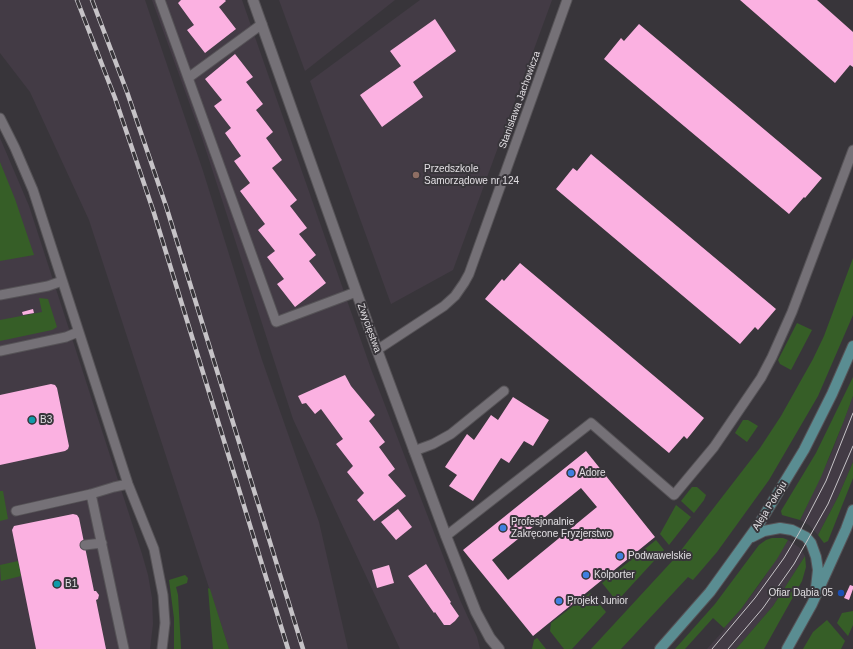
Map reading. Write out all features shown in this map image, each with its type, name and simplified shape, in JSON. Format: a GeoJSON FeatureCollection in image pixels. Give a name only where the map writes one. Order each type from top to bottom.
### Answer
{"type":"FeatureCollection","features":[{"type":"Feature","properties":{"kind":"main road","name":"Aleja Pokoju"},"geometry":{"type":"LineString","coordinates":[[660,649],[710,592],[750,539],[804,450],[832,394],[853,346]]}},
{"type":"Feature","properties":{"kind":"main road"},"geometry":{"type":"LineString","coordinates":[[787,649],[812,604],[843,536],[853,510]]}},
{"type":"Feature","properties":{"kind":"main road"},"geometry":{"type":"LineString","coordinates":[[750,539],[764,531],[780,528],[799,533],[809,540],[815,551],[817,564],[817,582],[812,604]]}},
{"type":"Feature","properties":{"kind":"street","name":"Zwycięstwa"},"geometry":{"type":"LineString","coordinates":[[253,0],[356,292],[446,536],[476,612],[490,638],[499,649]]}},
{"type":"Feature","properties":{"kind":"lane"},"geometry":{"type":"LineString","coordinates":[[160,0],[276,322],[356,292]]}},
{"type":"Feature","properties":{"kind":"lane","name":"Stanisława Jachowicza"},"geometry":{"type":"LineString","coordinates":[[377,350],[444,306],[455,296],[469,274],[567,0]]}},
{"type":"Feature","properties":{"kind":"lane"},"geometry":{"type":"LineString","coordinates":[[188,78],[262,24]]}},
{"type":"Feature","properties":{"kind":"lane"},"geometry":{"type":"LineString","coordinates":[[1,123],[33,190],[128,484],[154,549],[163,595],[165,623],[162,649]]}},
{"type":"Feature","properties":{"kind":"lane"},"geometry":{"type":"LineString","coordinates":[[446,536],[591,423],[674,495],[714,447],[761,378],[772,357],[792,312],[853,150]]}},
{"type":"Feature","properties":{"kind":"lane"},"geometry":{"type":"LineString","coordinates":[[0,295],[48,286],[62,281]]}},
{"type":"Feature","properties":{"kind":"lane"},"geometry":{"type":"LineString","coordinates":[[0,351],[66,337],[78,332]]}},
{"type":"Feature","properties":{"kind":"lane"},"geometry":{"type":"LineString","coordinates":[[414,451],[439,441],[451,434],[504,391]]}},
{"type":"Feature","properties":{"kind":"lane"},"geometry":{"type":"LineString","coordinates":[[16,511],[128,484]]}},
{"type":"Feature","properties":{"kind":"lane"},"geometry":{"type":"LineString","coordinates":[[91,494],[124,649]]}},
{"type":"Feature","properties":{"kind":"lane"},"geometry":{"type":"LineString","coordinates":[[84,545],[102,543]]}},
{"type":"Feature","properties":{"kind":"shaded area"},"geometry":{"type":"Polygon","coordinates":[[[0,0],[145,0],[203,171],[262,360],[319,522],[348,649],[229,649],[89,220],[30,92],[0,53],[0,0]]]}},
{"type":"Feature","properties":{"kind":"shaded area"},"geometry":{"type":"Polygon","coordinates":[[[152,0],[242,0],[371,369],[460,600],[477,637],[480,649],[400,649],[293,419],[202,138],[152,0]]]}},
{"type":"Feature","properties":{"kind":"shaded area"},"geometry":{"type":"Polygon","coordinates":[[[279,0],[395,0],[305,71],[279,0]]]}},
{"type":"Feature","properties":{"kind":"shaded area","name":"Przedszkole Samorządowe nr 124"},"geometry":{"type":"Polygon","coordinates":[[[420,0],[552,0],[453,270],[391,304],[310,81],[420,0]]]}},
{"type":"Feature","properties":{"kind":"shaded area"},"geometry":{"type":"Polygon","coordinates":[[[0,138],[29,206],[142,554],[152,598],[153,624],[150,649],[0,649],[0,138]]]}},
{"type":"Feature","properties":{"kind":"shaded area"},"geometry":{"type":"Polygon","coordinates":[[[853,396],[853,462],[838,497],[818,535],[809,525],[800,520],[832,452],[853,396]]]}},
{"type":"Feature","properties":{"kind":"shaded area"},"geometry":{"type":"Polygon","coordinates":[[[788,540],[800,548],[805,556],[773,606],[736,649],[707,649],[725,629],[724,628],[741,609],[762,581],[788,540]]]}},
{"type":"Feature","properties":{"kind":"green space"},"geometry":{"type":"Polygon","coordinates":[[[0,162],[15,199],[34,255],[0,261],[0,162]]]}},
{"type":"Feature","properties":{"kind":"green space"},"geometry":{"type":"Polygon","coordinates":[[[853,258],[853,315],[818,396],[769,480],[717,552],[693,580],[688,577],[621,649],[591,649],[675,558],[760,448],[781,416],[813,359],[824,336],[853,258]]]}},
{"type":"Feature","properties":{"kind":"green space"},"geometry":{"type":"Polygon","coordinates":[[[39,298],[48,299],[57,327],[52,330],[0,341],[0,320],[42,312],[39,298]]]}},
{"type":"Feature","properties":{"kind":"green space"},"geometry":{"type":"Polygon","coordinates":[[[797,323],[812,330],[791,370],[780,364],[778,360],[797,323]]]}},
{"type":"Feature","properties":{"kind":"green space"},"geometry":{"type":"Polygon","coordinates":[[[853,377],[853,396],[843,423],[821,477],[800,520],[782,515],[781,511],[816,453],[853,377]]]}},
{"type":"Feature","properties":{"kind":"green space"},"geometry":{"type":"Polygon","coordinates":[[[743,420],[748,420],[758,426],[747,442],[735,433],[743,420]]]}},
{"type":"Feature","properties":{"kind":"green space"},"geometry":{"type":"Polygon","coordinates":[[[853,462],[853,478],[828,541],[824,543],[818,535],[838,497],[853,462]]]}},
{"type":"Feature","properties":{"kind":"green space"},"geometry":{"type":"Polygon","coordinates":[[[692,487],[697,487],[706,495],[694,513],[681,501],[692,487]]]}},
{"type":"Feature","properties":{"kind":"green space"},"geometry":{"type":"Polygon","coordinates":[[[0,491],[3,491],[8,519],[0,521],[0,491]]]}},
{"type":"Feature","properties":{"kind":"green space"},"geometry":{"type":"Polygon","coordinates":[[[676,505],[691,517],[669,545],[660,534],[676,505]]]}},
{"type":"Feature","properties":{"kind":"green space"},"geometry":{"type":"Polygon","coordinates":[[[772,538],[783,538],[788,540],[777,559],[741,609],[724,628],[713,618],[685,649],[675,649],[715,604],[759,545],[772,538]]]}},
{"type":"Feature","properties":{"kind":"green space"},"geometry":{"type":"Polygon","coordinates":[[[656,540],[664,550],[619,599],[615,599],[602,583],[656,540]]]}},
{"type":"Feature","properties":{"kind":"green space"},"geometry":{"type":"Polygon","coordinates":[[[805,556],[806,567],[802,581],[764,649],[736,649],[773,606],[805,556]]]}},
{"type":"Feature","properties":{"kind":"green space"},"geometry":{"type":"Polygon","coordinates":[[[18,561],[21,576],[1,581],[0,565],[18,561]]]}},
{"type":"Feature","properties":{"kind":"green space"},"geometry":{"type":"Polygon","coordinates":[[[185,575],[188,578],[187,583],[176,587],[178,595],[181,649],[174,649],[174,618],[169,580],[185,575]]]}},
{"type":"Feature","properties":{"kind":"green space"},"geometry":{"type":"Polygon","coordinates":[[[208,588],[210,589],[229,649],[213,649],[208,588]]]}},
{"type":"Feature","properties":{"kind":"green space"},"geometry":{"type":"Polygon","coordinates":[[[590,593],[606,612],[572,649],[564,649],[550,631],[551,623],[590,593]]]}},
{"type":"Feature","properties":{"kind":"green space"},"geometry":{"type":"Polygon","coordinates":[[[853,611],[853,625],[848,636],[837,623],[842,613],[853,611]]]}},
{"type":"Feature","properties":{"kind":"green space"},"geometry":{"type":"Polygon","coordinates":[[[827,620],[845,641],[841,649],[803,649],[813,632],[827,620]]]}},
{"type":"Feature","properties":{"kind":"green space"},"geometry":{"type":"Polygon","coordinates":[[[537,638],[546,649],[532,649],[534,640],[537,638]]]}},
{"type":"Feature","properties":{"kind":"building"},"geometry":{"type":"Polygon","coordinates":[[[181,0],[225,0],[226,1],[219,7],[236,29],[205,53],[187,30],[194,25],[178,3],[181,0]]]}},
{"type":"Feature","properties":{"kind":"building"},"geometry":{"type":"Polygon","coordinates":[[[740,0],[817,0],[853,32],[853,67],[850,65],[835,83],[740,0]]]}},
{"type":"Feature","properties":{"kind":"building"},"geometry":{"type":"Polygon","coordinates":[[[435,19],[456,51],[413,82],[423,97],[382,127],[360,95],[401,66],[390,51],[435,19]]]}},
{"type":"Feature","properties":{"kind":"building"},"geometry":{"type":"Polygon","coordinates":[[[639,24],[822,178],[789,214],[604,59],[621,38],[624,41],[639,24]]]}},
{"type":"Feature","properties":{"kind":"building"},"geometry":{"type":"Polygon","coordinates":[[[235,54],[253,77],[246,82],[263,104],[256,110],[273,132],[266,138],[282,160],[272,168],[297,200],[290,206],[307,228],[299,234],[316,255],[309,261],[326,283],[295,307],[277,284],[284,279],[267,257],[275,251],[258,230],[265,224],[240,191],[250,183],[234,161],[241,156],[225,133],[231,128],[214,106],[222,100],[205,79],[235,54]]]}},
{"type":"Feature","properties":{"kind":"building"},"geometry":{"type":"Polygon","coordinates":[[[591,154],[776,309],[758,330],[755,327],[740,344],[556,189],[573,168],[577,171],[591,154]]]}},
{"type":"Feature","properties":{"kind":"building"},"geometry":{"type":"Polygon","coordinates":[[[520,263],[704,418],[687,439],[684,436],[669,453],[485,299],[502,279],[504,281],[520,263]]]}},
{"type":"Feature","properties":{"kind":"building"},"geometry":{"type":"Polygon","coordinates":[[[33,309],[34,313],[23,315],[22,312],[33,309]]]}},
{"type":"Feature","properties":{"kind":"building"},"geometry":{"type":"Polygon","coordinates":[[[345,375],[351,386],[375,415],[369,421],[385,442],[379,447],[395,469],[388,475],[406,496],[374,521],[357,500],[364,493],[347,472],[353,466],[336,444],[343,439],[321,409],[315,414],[306,403],[302,404],[298,396],[345,375]]]}},
{"type":"Feature","properties":{"kind":"building","name":"B3"},"geometry":{"type":"Polygon","coordinates":[[[51,384],[55,385],[57,388],[69,446],[68,449],[65,451],[0,465],[0,395],[51,384]]]}},
{"type":"Feature","properties":{"kind":"building"},"geometry":{"type":"Polygon","coordinates":[[[513,397],[549,420],[533,446],[524,441],[509,463],[501,458],[473,501],[449,486],[457,475],[445,467],[467,434],[474,440],[491,415],[498,420],[513,397]]]}},
{"type":"Feature","properties":{"kind":"building"},"geometry":{"type":"Polygon","coordinates":[[[586,451],[655,537],[533,636],[463,550],[586,451]],[[581,488],[492,560],[508,580],[597,507],[581,488]]]}},
{"type":"Feature","properties":{"kind":"building"},"geometry":{"type":"Polygon","coordinates":[[[398,509],[412,527],[396,540],[381,522],[398,509]]]}},
{"type":"Feature","properties":{"kind":"building","name":"B1"},"geometry":{"type":"Polygon","coordinates":[[[73,514],[77,515],[79,518],[94,591],[96,591],[99,595],[98,599],[96,600],[106,649],[36,649],[12,530],[14,526],[73,514]]]}},
{"type":"Feature","properties":{"kind":"building"},"geometry":{"type":"Polygon","coordinates":[[[426,564],[459,616],[450,625],[444,625],[408,576],[426,564]]]}},
{"type":"Feature","properties":{"kind":"building"},"geometry":{"type":"Polygon","coordinates":[[[389,565],[394,583],[377,588],[372,570],[389,565]]]}},
{"type":"Feature","properties":{"kind":"building"},"geometry":{"type":"Polygon","coordinates":[[[850,585],[853,586],[853,589],[849,600],[844,598],[850,585]]]}},
{"type":"Feature","properties":{"kind":"tram line"},"geometry":{"type":"LineString","coordinates":[[712,649],[755,598],[784,558],[799,533],[826,481],[853,413]]}},
{"type":"Feature","properties":{"kind":"tram line"},"geometry":{"type":"LineString","coordinates":[[728,649],[763,608],[794,564],[828,504],[853,446]]}},
{"type":"Feature","properties":{"kind":"railway"},"geometry":{"type":"LineString","coordinates":[[77,0],[115,98],[153,210],[288,649]]}},
{"type":"Feature","properties":{"kind":"railway"},"geometry":{"type":"LineString","coordinates":[[92,0],[127,92],[166,206],[303,649]]}},
{"type":"Feature","properties":{"kind":"place","name":"Przedszkole Samorządowe nr 124"},"geometry":{"type":"Point","coordinates":[416,175]}},
{"type":"Feature","properties":{"kind":"place","name":"B3"},"geometry":{"type":"Point","coordinates":[32,420]}},
{"type":"Feature","properties":{"kind":"place","name":"Adore"},"geometry":{"type":"Point","coordinates":[571,473]}},
{"type":"Feature","properties":{"kind":"place","name":"Profesjonalnie Zakręcone Fryzjerstwo"},"geometry":{"type":"Point","coordinates":[503,528]}},
{"type":"Feature","properties":{"kind":"place","name":"Podwawelskie"},"geometry":{"type":"Point","coordinates":[620,556]}},
{"type":"Feature","properties":{"kind":"place","name":"Kolporter"},"geometry":{"type":"Point","coordinates":[586,575]}},
{"type":"Feature","properties":{"kind":"place","name":"B1"},"geometry":{"type":"Point","coordinates":[57,584]}},
{"type":"Feature","properties":{"kind":"place","name":"Ofiar Dąbia 05"},"geometry":{"type":"Point","coordinates":[841,593]}},
{"type":"Feature","properties":{"kind":"place","name":"Projekt Junior"},"geometry":{"type":"Point","coordinates":[559,601]}}]}
